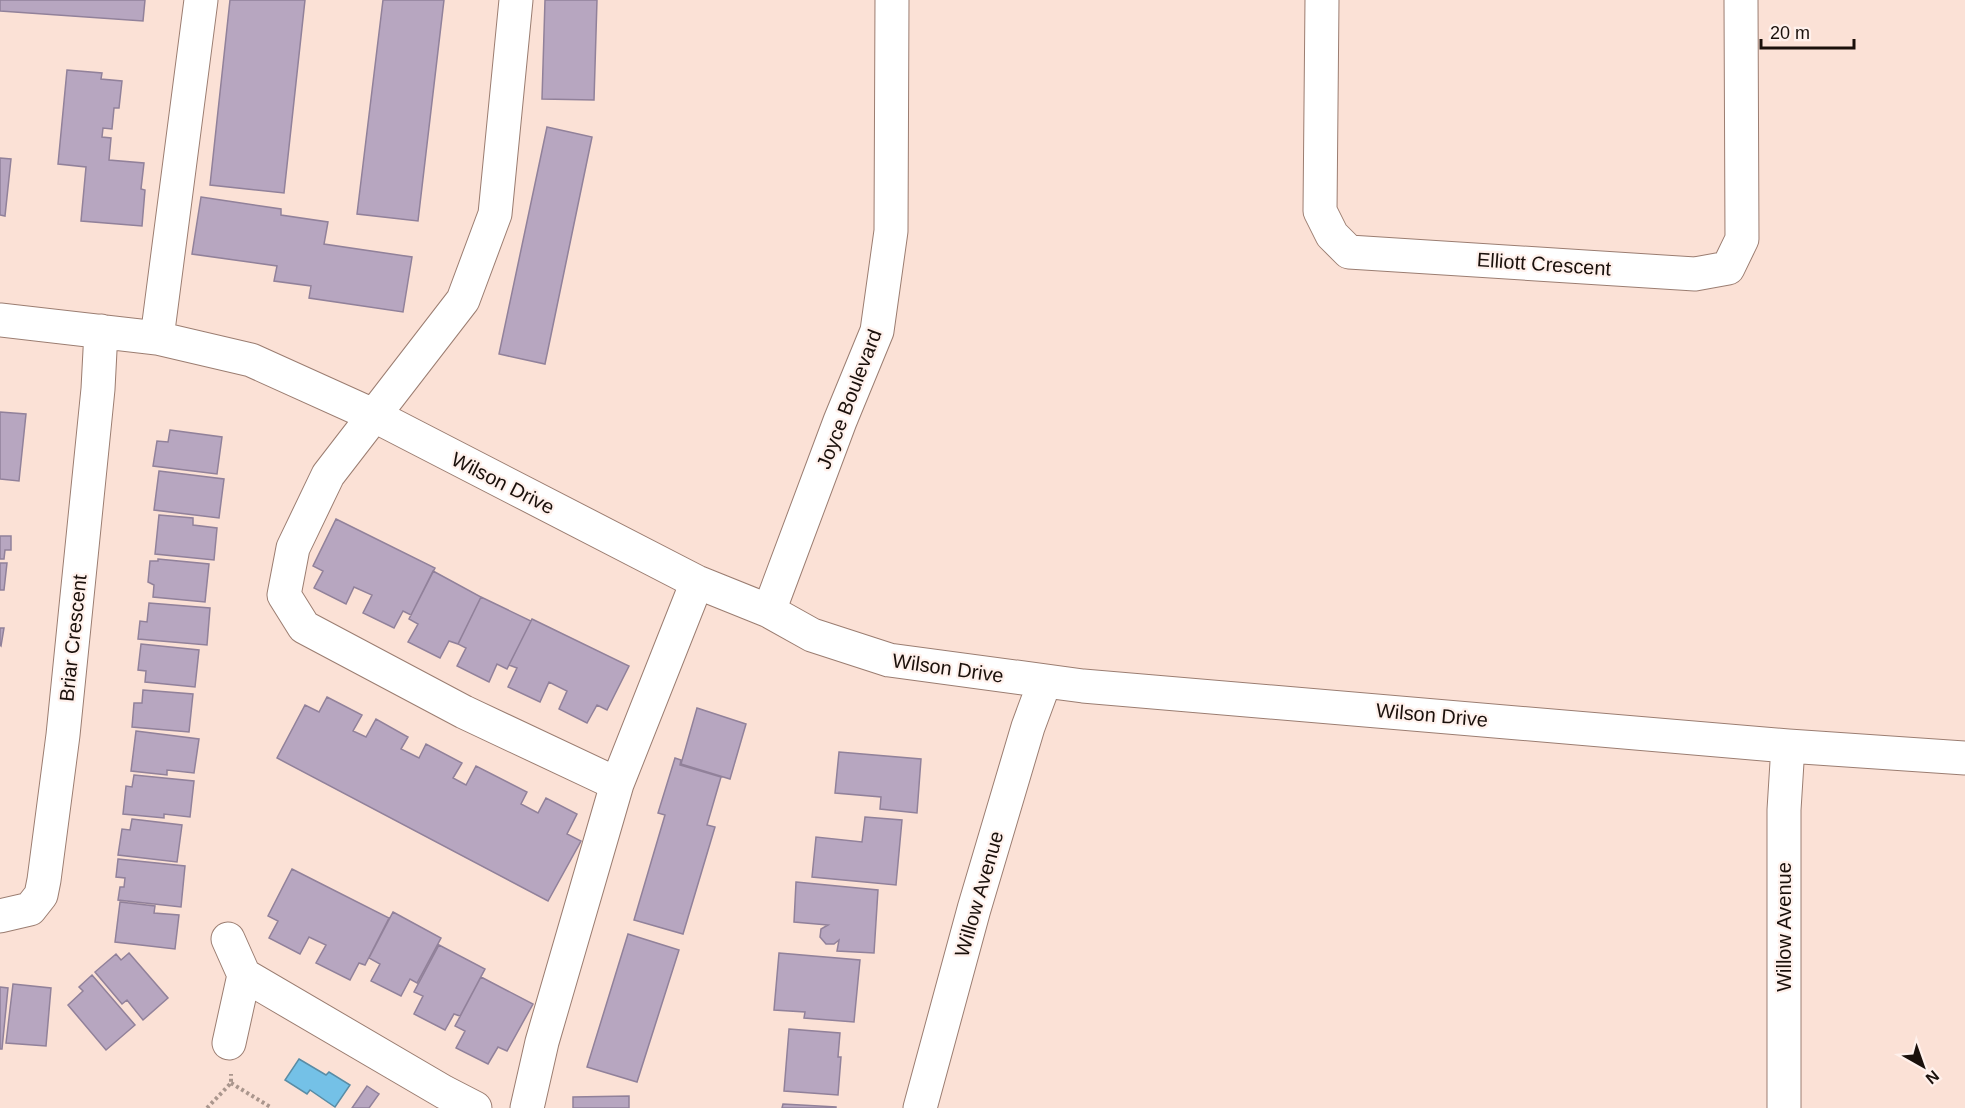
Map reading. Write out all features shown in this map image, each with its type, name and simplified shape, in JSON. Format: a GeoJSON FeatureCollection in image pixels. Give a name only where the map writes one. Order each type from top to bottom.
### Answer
{"type":"FeatureCollection","features":[{"type":"Feature","properties":{"kind":"street"},"geometry":{"type":"LineString","coordinates":[[157,338],[201,0]]}},
{"type":"Feature","properties":{"kind":"street"},"geometry":{"type":"LineString","coordinates":[[516,0],[495,214],[463,300],[328,475],[293,548],[284,595],[304,627],[464,712],[617,784]]}},
{"type":"Feature","properties":{"kind":"street","name":"Joyce Boulevard"},"geometry":{"type":"LineString","coordinates":[[769,611],[877,331],[891,231],[892,0]]}},
{"type":"Feature","properties":{"kind":"street","name":"Elliott Crescent"},"geometry":{"type":"LineString","coordinates":[[1322,0],[1320,211],[1332,235],[1350,252],[1695,274],[1728,268],[1742,239],[1740,0]]}},
{"type":"Feature","properties":{"kind":"street","name":"Wilson Drive"},"geometry":{"type":"LineString","coordinates":[[0,320],[157,338],[251,360],[375,416],[697,582],[769,611],[812,635],[889,660],[1045,681],[1788,746],[1965,758]]}},
{"type":"Feature","properties":{"kind":"street","name":"Briar Crescent"},"geometry":{"type":"LineString","coordinates":[[0,916],[30,909],[41,895],[44,880],[63,735],[98,389],[101,331]]}},
{"type":"Feature","properties":{"kind":"street"},"geometry":{"type":"LineString","coordinates":[[527,1108],[542,1042],[617,784],[697,582]]}},
{"type":"Feature","properties":{"kind":"street","name":"Willow Avenue"},"geometry":{"type":"LineString","coordinates":[[920,1108],[974,909],[1028,727],[1045,681]]}},
{"type":"Feature","properties":{"kind":"street","name":"Willow Avenue"},"geometry":{"type":"LineString","coordinates":[[1784,1108],[1784,810],[1788,746]]}},
{"type":"Feature","properties":{"kind":"street"},"geometry":{"type":"LineString","coordinates":[[228,939],[244,975],[444,1092],[476,1108]]}},
{"type":"Feature","properties":{"kind":"street"},"geometry":{"type":"LineString","coordinates":[[229,1043],[244,975]]}},
{"type":"Feature","properties":{"kind":"path"},"geometry":{"type":"LineString","coordinates":[[207,1108],[231,1083],[229,1043]]}},
{"type":"Feature","properties":{"kind":"path"},"geometry":{"type":"LineString","coordinates":[[231,1083],[273,1108]]}},
{"type":"Feature","properties":{"kind":"water"},"geometry":{"type":"Polygon","coordinates":[[[299,1059],[326,1075],[329,1072],[350,1085],[335,1107],[310,1090],[307,1094],[285,1080],[299,1059]]]}},
{"type":"Feature","properties":{"kind":"building"},"geometry":{"type":"Polygon","coordinates":[[[0,0],[145,0],[143,21],[0,11],[0,0]]]}},
{"type":"Feature","properties":{"kind":"building"},"geometry":{"type":"Polygon","coordinates":[[[230,0],[305,0],[284,193],[210,185],[230,0]]]}},
{"type":"Feature","properties":{"kind":"building"},"geometry":{"type":"Polygon","coordinates":[[[383,0],[444,0],[418,221],[357,214],[383,0]]]}},
{"type":"Feature","properties":{"kind":"building"},"geometry":{"type":"Polygon","coordinates":[[[545,0],[597,0],[594,100],[542,99],[545,0]]]}},
{"type":"Feature","properties":{"kind":"building"},"geometry":{"type":"Polygon","coordinates":[[[67,70],[102,73],[101,79],[122,81],[119,108],[114,108],[112,129],[103,128],[102,137],[111,138],[109,160],[144,163],[141,189],[145,190],[142,226],[81,221],[86,167],[58,164],[67,70]]]}},
{"type":"Feature","properties":{"kind":"building"},"geometry":{"type":"Polygon","coordinates":[[[547,127],[592,137],[545,364],[499,354],[547,127]]]}},
{"type":"Feature","properties":{"kind":"building"},"geometry":{"type":"Polygon","coordinates":[[[0,158],[11,159],[5,216],[0,215],[0,158]]]}},
{"type":"Feature","properties":{"kind":"building"},"geometry":{"type":"Polygon","coordinates":[[[201,197],[281,209],[281,215],[328,222],[324,244],[412,257],[403,312],[309,298],[311,286],[274,281],[277,266],[192,254],[201,197]]]}},
{"type":"Feature","properties":{"kind":"building"},"geometry":{"type":"Polygon","coordinates":[[[0,412],[26,414],[19,481],[0,479],[0,412]]]}},
{"type":"Feature","properties":{"kind":"building"},"geometry":{"type":"Polygon","coordinates":[[[170,430],[222,437],[217,474],[153,466],[157,441],[168,442],[170,430]]]}},
{"type":"Feature","properties":{"kind":"building"},"geometry":{"type":"Polygon","coordinates":[[[159,471],[224,479],[219,518],[154,510],[159,471]]]}},
{"type":"Feature","properties":{"kind":"building"},"geometry":{"type":"Polygon","coordinates":[[[159,515],[193,518],[193,525],[217,528],[214,560],[155,554],[159,515]]]}},
{"type":"Feature","properties":{"kind":"building"},"geometry":{"type":"Polygon","coordinates":[[[336,519],[435,568],[411,615],[403,611],[394,628],[363,613],[372,595],[354,587],[346,604],[314,588],[323,571],[313,566],[336,519]]]}},
{"type":"Feature","properties":{"kind":"building"},"geometry":{"type":"Polygon","coordinates":[[[0,536],[11,536],[11,550],[5,550],[4,559],[0,559],[0,536]]]}},
{"type":"Feature","properties":{"kind":"building"},"geometry":{"type":"Polygon","coordinates":[[[158,559],[209,564],[205,602],[153,597],[154,585],[148,582],[150,561],[158,561],[158,559]]]}},
{"type":"Feature","properties":{"kind":"building"},"geometry":{"type":"Polygon","coordinates":[[[0,563],[7,563],[4,590],[0,590],[0,563]]]}},
{"type":"Feature","properties":{"kind":"building"},"geometry":{"type":"Polygon","coordinates":[[[433,571],[481,597],[458,644],[449,641],[440,658],[408,642],[418,624],[409,619],[433,571]]]}},
{"type":"Feature","properties":{"kind":"building"},"geometry":{"type":"Polygon","coordinates":[[[481,597],[531,621],[507,669],[497,664],[489,682],[457,666],[466,648],[458,644],[481,597]]]}},
{"type":"Feature","properties":{"kind":"building"},"geometry":{"type":"Polygon","coordinates":[[[149,603],[210,608],[207,645],[138,639],[140,621],[147,622],[149,603]]]}},
{"type":"Feature","properties":{"kind":"building"},"geometry":{"type":"Polygon","coordinates":[[[532,619],[629,666],[607,710],[597,705],[587,723],[559,709],[567,691],[549,682],[540,702],[508,687],[517,668],[509,665],[532,619]]]}},
{"type":"Feature","properties":{"kind":"building"},"geometry":{"type":"Polygon","coordinates":[[[0,628],[4,628],[1,646],[0,645],[0,628]]]}},
{"type":"Feature","properties":{"kind":"building"},"geometry":{"type":"Polygon","coordinates":[[[141,644],[199,650],[195,687],[145,682],[146,671],[138,670],[141,644]]]}},
{"type":"Feature","properties":{"kind":"building"},"geometry":{"type":"Polygon","coordinates":[[[143,690],[193,694],[189,732],[132,727],[134,703],[142,703],[143,690]]]}},
{"type":"Feature","properties":{"kind":"building"},"geometry":{"type":"Polygon","coordinates":[[[327,697],[362,715],[353,731],[366,737],[376,719],[408,737],[401,749],[419,758],[426,744],[462,763],[453,778],[466,785],[476,766],[527,792],[521,804],[538,813],[546,798],[577,814],[567,834],[581,841],[548,901],[277,758],[305,705],[319,712],[327,697]]]}},
{"type":"Feature","properties":{"kind":"building"},"geometry":{"type":"Polygon","coordinates":[[[697,708],[746,724],[730,779],[681,764],[697,708]]]}},
{"type":"Feature","properties":{"kind":"building"},"geometry":{"type":"Polygon","coordinates":[[[136,731],[199,739],[194,773],[167,770],[167,775],[131,771],[136,731]]]}},
{"type":"Feature","properties":{"kind":"building"},"geometry":{"type":"Polygon","coordinates":[[[839,752],[921,759],[917,813],[880,809],[881,797],[835,793],[839,752]]]}},
{"type":"Feature","properties":{"kind":"building"},"geometry":{"type":"Polygon","coordinates":[[[675,758],[681,760],[680,765],[721,777],[707,825],[715,827],[683,934],[634,920],[665,815],[658,813],[675,758]]]}},
{"type":"Feature","properties":{"kind":"building"},"geometry":{"type":"Polygon","coordinates":[[[134,775],[194,781],[190,817],[164,814],[164,818],[123,814],[126,786],[132,787],[134,775]]]}},
{"type":"Feature","properties":{"kind":"building"},"geometry":{"type":"Polygon","coordinates":[[[865,817],[902,820],[896,885],[812,877],[816,837],[862,842],[865,817]]]}},
{"type":"Feature","properties":{"kind":"building"},"geometry":{"type":"Polygon","coordinates":[[[132,819],[182,825],[177,862],[118,855],[122,829],[130,830],[132,819]]]}},
{"type":"Feature","properties":{"kind":"building"},"geometry":{"type":"Polygon","coordinates":[[[118,859],[185,866],[181,907],[118,900],[120,887],[124,887],[125,878],[116,877],[118,859]]]}},
{"type":"Feature","properties":{"kind":"building"},"geometry":{"type":"Polygon","coordinates":[[[292,869],[389,918],[365,965],[359,963],[350,980],[316,963],[326,945],[309,937],[300,954],[269,938],[278,921],[268,916],[292,869]]]}},
{"type":"Feature","properties":{"kind":"building"},"geometry":{"type":"Polygon","coordinates":[[[796,882],[878,890],[874,953],[837,951],[839,940],[834,944],[826,944],[820,937],[821,929],[828,925],[794,922],[796,882]]]}},
{"type":"Feature","properties":{"kind":"building"},"geometry":{"type":"Polygon","coordinates":[[[120,902],[155,906],[154,913],[179,915],[175,949],[115,942],[120,902]]]}},
{"type":"Feature","properties":{"kind":"building"},"geometry":{"type":"Polygon","coordinates":[[[393,912],[441,938],[417,983],[410,979],[401,996],[371,981],[380,964],[369,958],[393,912]]]}},
{"type":"Feature","properties":{"kind":"building"},"geometry":{"type":"Polygon","coordinates":[[[628,934],[679,950],[637,1082],[587,1067],[628,934]]]}},
{"type":"Feature","properties":{"kind":"building"},"geometry":{"type":"Polygon","coordinates":[[[439,945],[485,969],[460,1016],[454,1014],[445,1030],[414,1014],[423,996],[414,992],[439,945]]]}},
{"type":"Feature","properties":{"kind":"building"},"geometry":{"type":"Polygon","coordinates":[[[129,953],[168,998],[143,1020],[127,1000],[122,1004],[95,972],[116,954],[121,960],[129,953]]]}},
{"type":"Feature","properties":{"kind":"building"},"geometry":{"type":"Polygon","coordinates":[[[779,953],[860,960],[854,1022],[804,1018],[805,1012],[774,1010],[779,953]]]}},
{"type":"Feature","properties":{"kind":"building"},"geometry":{"type":"Polygon","coordinates":[[[92,975],[135,1025],[106,1050],[68,1005],[83,991],[79,987],[92,975]]]}},
{"type":"Feature","properties":{"kind":"building"},"geometry":{"type":"Polygon","coordinates":[[[481,977],[533,1004],[507,1051],[498,1047],[488,1064],[456,1048],[465,1031],[455,1026],[481,977]]]}},
{"type":"Feature","properties":{"kind":"building"},"geometry":{"type":"Polygon","coordinates":[[[13,984],[51,988],[46,1046],[6,1043],[13,984]]]}},
{"type":"Feature","properties":{"kind":"building"},"geometry":{"type":"Polygon","coordinates":[[[0,987],[8,988],[2,1049],[0,1049],[0,987]]]}},
{"type":"Feature","properties":{"kind":"building"},"geometry":{"type":"Polygon","coordinates":[[[789,1029],[840,1033],[838,1095],[784,1091],[789,1029]]]}},
{"type":"Feature","properties":{"kind":"building"},"geometry":{"type":"Polygon","coordinates":[[[367,1086],[379,1094],[369,1108],[352,1108],[367,1086]]]}},
{"type":"Feature","properties":{"kind":"building"},"geometry":{"type":"Polygon","coordinates":[[[629,1096],[629,1108],[573,1108],[573,1097],[629,1096]]]}},
{"type":"Feature","properties":{"kind":"building"},"geometry":{"type":"Polygon","coordinates":[[[783,1104],[836,1107],[836,1108],[782,1108],[783,1104]]]}}]}
